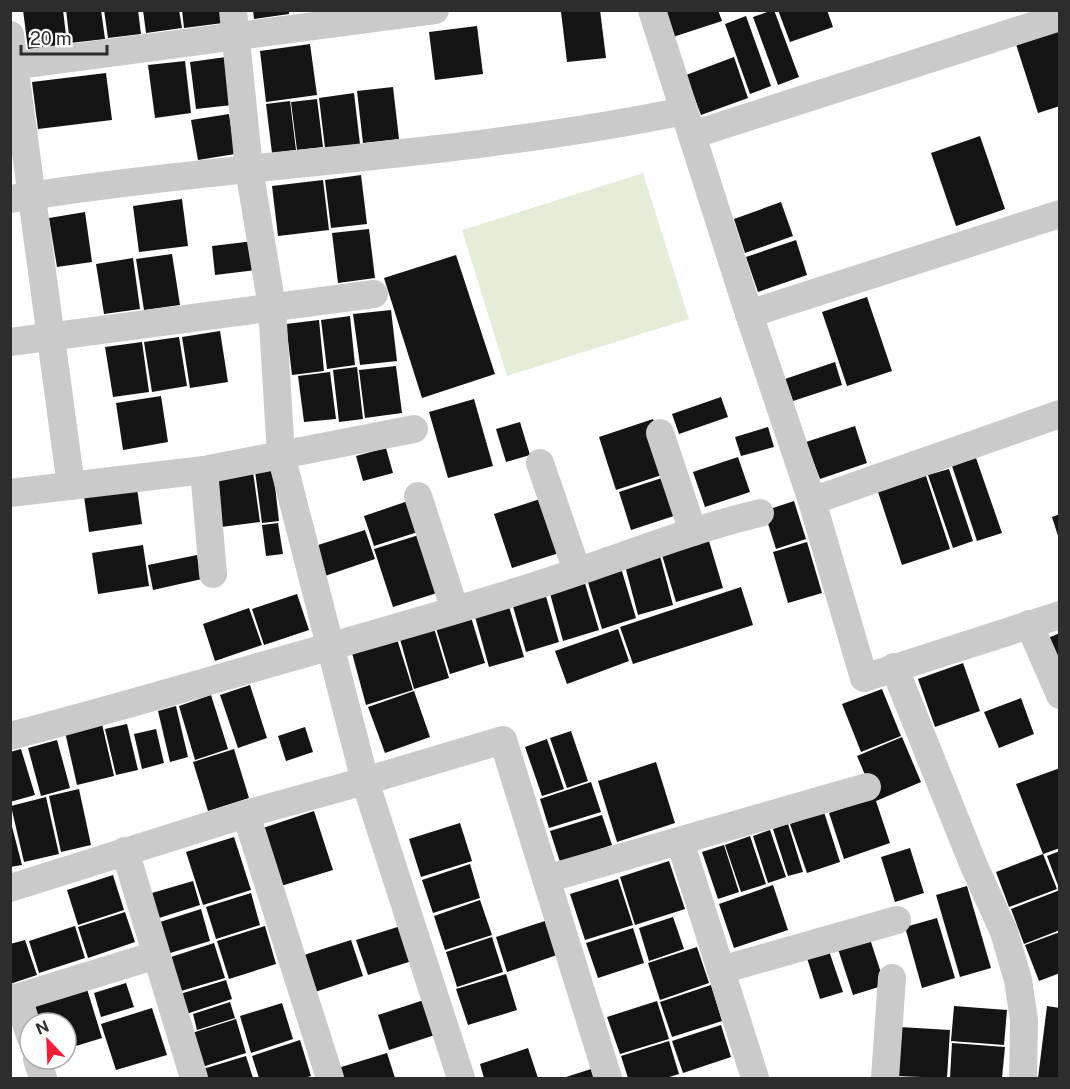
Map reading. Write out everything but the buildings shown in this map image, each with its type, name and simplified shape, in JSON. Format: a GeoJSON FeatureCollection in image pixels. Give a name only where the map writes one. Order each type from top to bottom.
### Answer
{"type":"FeatureCollection","features":[{"type":"Feature","properties":{"kind":"street"},"geometry":{"type":"LineString","coordinates":[[13,66],[234,24],[435,10]]}},
{"type":"Feature","properties":{"kind":"street"},"geometry":{"type":"LineString","coordinates":[[652,10],[749,314],[812,501],[864,678],[1059,615]]}},
{"type":"Feature","properties":{"kind":"street"},"geometry":{"type":"LineString","coordinates":[[21,197],[249,169],[486,144],[618,124],[688,123],[1059,16]]}},
{"type":"Feature","properties":{"kind":"street"},"geometry":{"type":"LineString","coordinates":[[234,24],[249,169],[272,307],[281,455],[332,648],[364,781],[461,1078]]}},
{"type":"Feature","properties":{"kind":"street"},"geometry":{"type":"LineString","coordinates":[[10,35],[21,197],[51,336],[71,486]]}},
{"type":"Feature","properties":{"kind":"street"},"geometry":{"type":"LineString","coordinates":[[749,314],[1059,214]]}},
{"type":"Feature","properties":{"kind":"street"},"geometry":{"type":"LineString","coordinates":[[10,342],[374,294]]}},
{"type":"Feature","properties":{"kind":"street"},"geometry":{"type":"LineString","coordinates":[[812,501],[1059,414]]}},
{"type":"Feature","properties":{"kind":"street"},"geometry":{"type":"LineString","coordinates":[[10,493],[204,470],[414,429]]}},
{"type":"Feature","properties":{"kind":"street"},"geometry":{"type":"LineString","coordinates":[[660,433],[693,532]]}},
{"type":"Feature","properties":{"kind":"street"},"geometry":{"type":"LineString","coordinates":[[540,462],[578,571]]}},
{"type":"Feature","properties":{"kind":"street"},"geometry":{"type":"LineString","coordinates":[[204,470],[213,574]]}},
{"type":"Feature","properties":{"kind":"street"},"geometry":{"type":"LineString","coordinates":[[418,496],[455,610]]}},
{"type":"Feature","properties":{"kind":"street"},"geometry":{"type":"LineString","coordinates":[[10,736],[332,648],[533,587],[693,532],[760,513]]}},
{"type":"Feature","properties":{"kind":"street"},"geometry":{"type":"LineString","coordinates":[[1029,624],[1059,695]]}},
{"type":"Feature","properties":{"kind":"street"},"geometry":{"type":"LineString","coordinates":[[894,667],[974,866],[1004,932],[1018,980],[1024,1020],[1023,1078]]}},
{"type":"Feature","properties":{"kind":"street"},"geometry":{"type":"LineString","coordinates":[[10,888],[246,814],[503,740],[608,1078]]}},
{"type":"Feature","properties":{"kind":"street"},"geometry":{"type":"LineString","coordinates":[[546,879],[867,788]]}},
{"type":"Feature","properties":{"kind":"street"},"geometry":{"type":"LineString","coordinates":[[246,814],[330,1078]]}},
{"type":"Feature","properties":{"kind":"street"},"geometry":{"type":"LineString","coordinates":[[680,841],[755,1078]]}},
{"type":"Feature","properties":{"kind":"street"},"geometry":{"type":"LineString","coordinates":[[125,851],[194,1078]]}},
{"type":"Feature","properties":{"kind":"street"},"geometry":{"type":"LineString","coordinates":[[721,970],[897,920]]}},
{"type":"Feature","properties":{"kind":"street"},"geometry":{"type":"LineString","coordinates":[[14,999],[156,955]]}},
{"type":"Feature","properties":{"kind":"street"},"geometry":{"type":"LineString","coordinates":[[885,1078],[892,978]]}},
{"type":"Feature","properties":{"kind":"green space"},"geometry":{"type":"Polygon","coordinates":[[[643,173],[689,319],[507,376],[462,230],[643,173]]]}}]}
